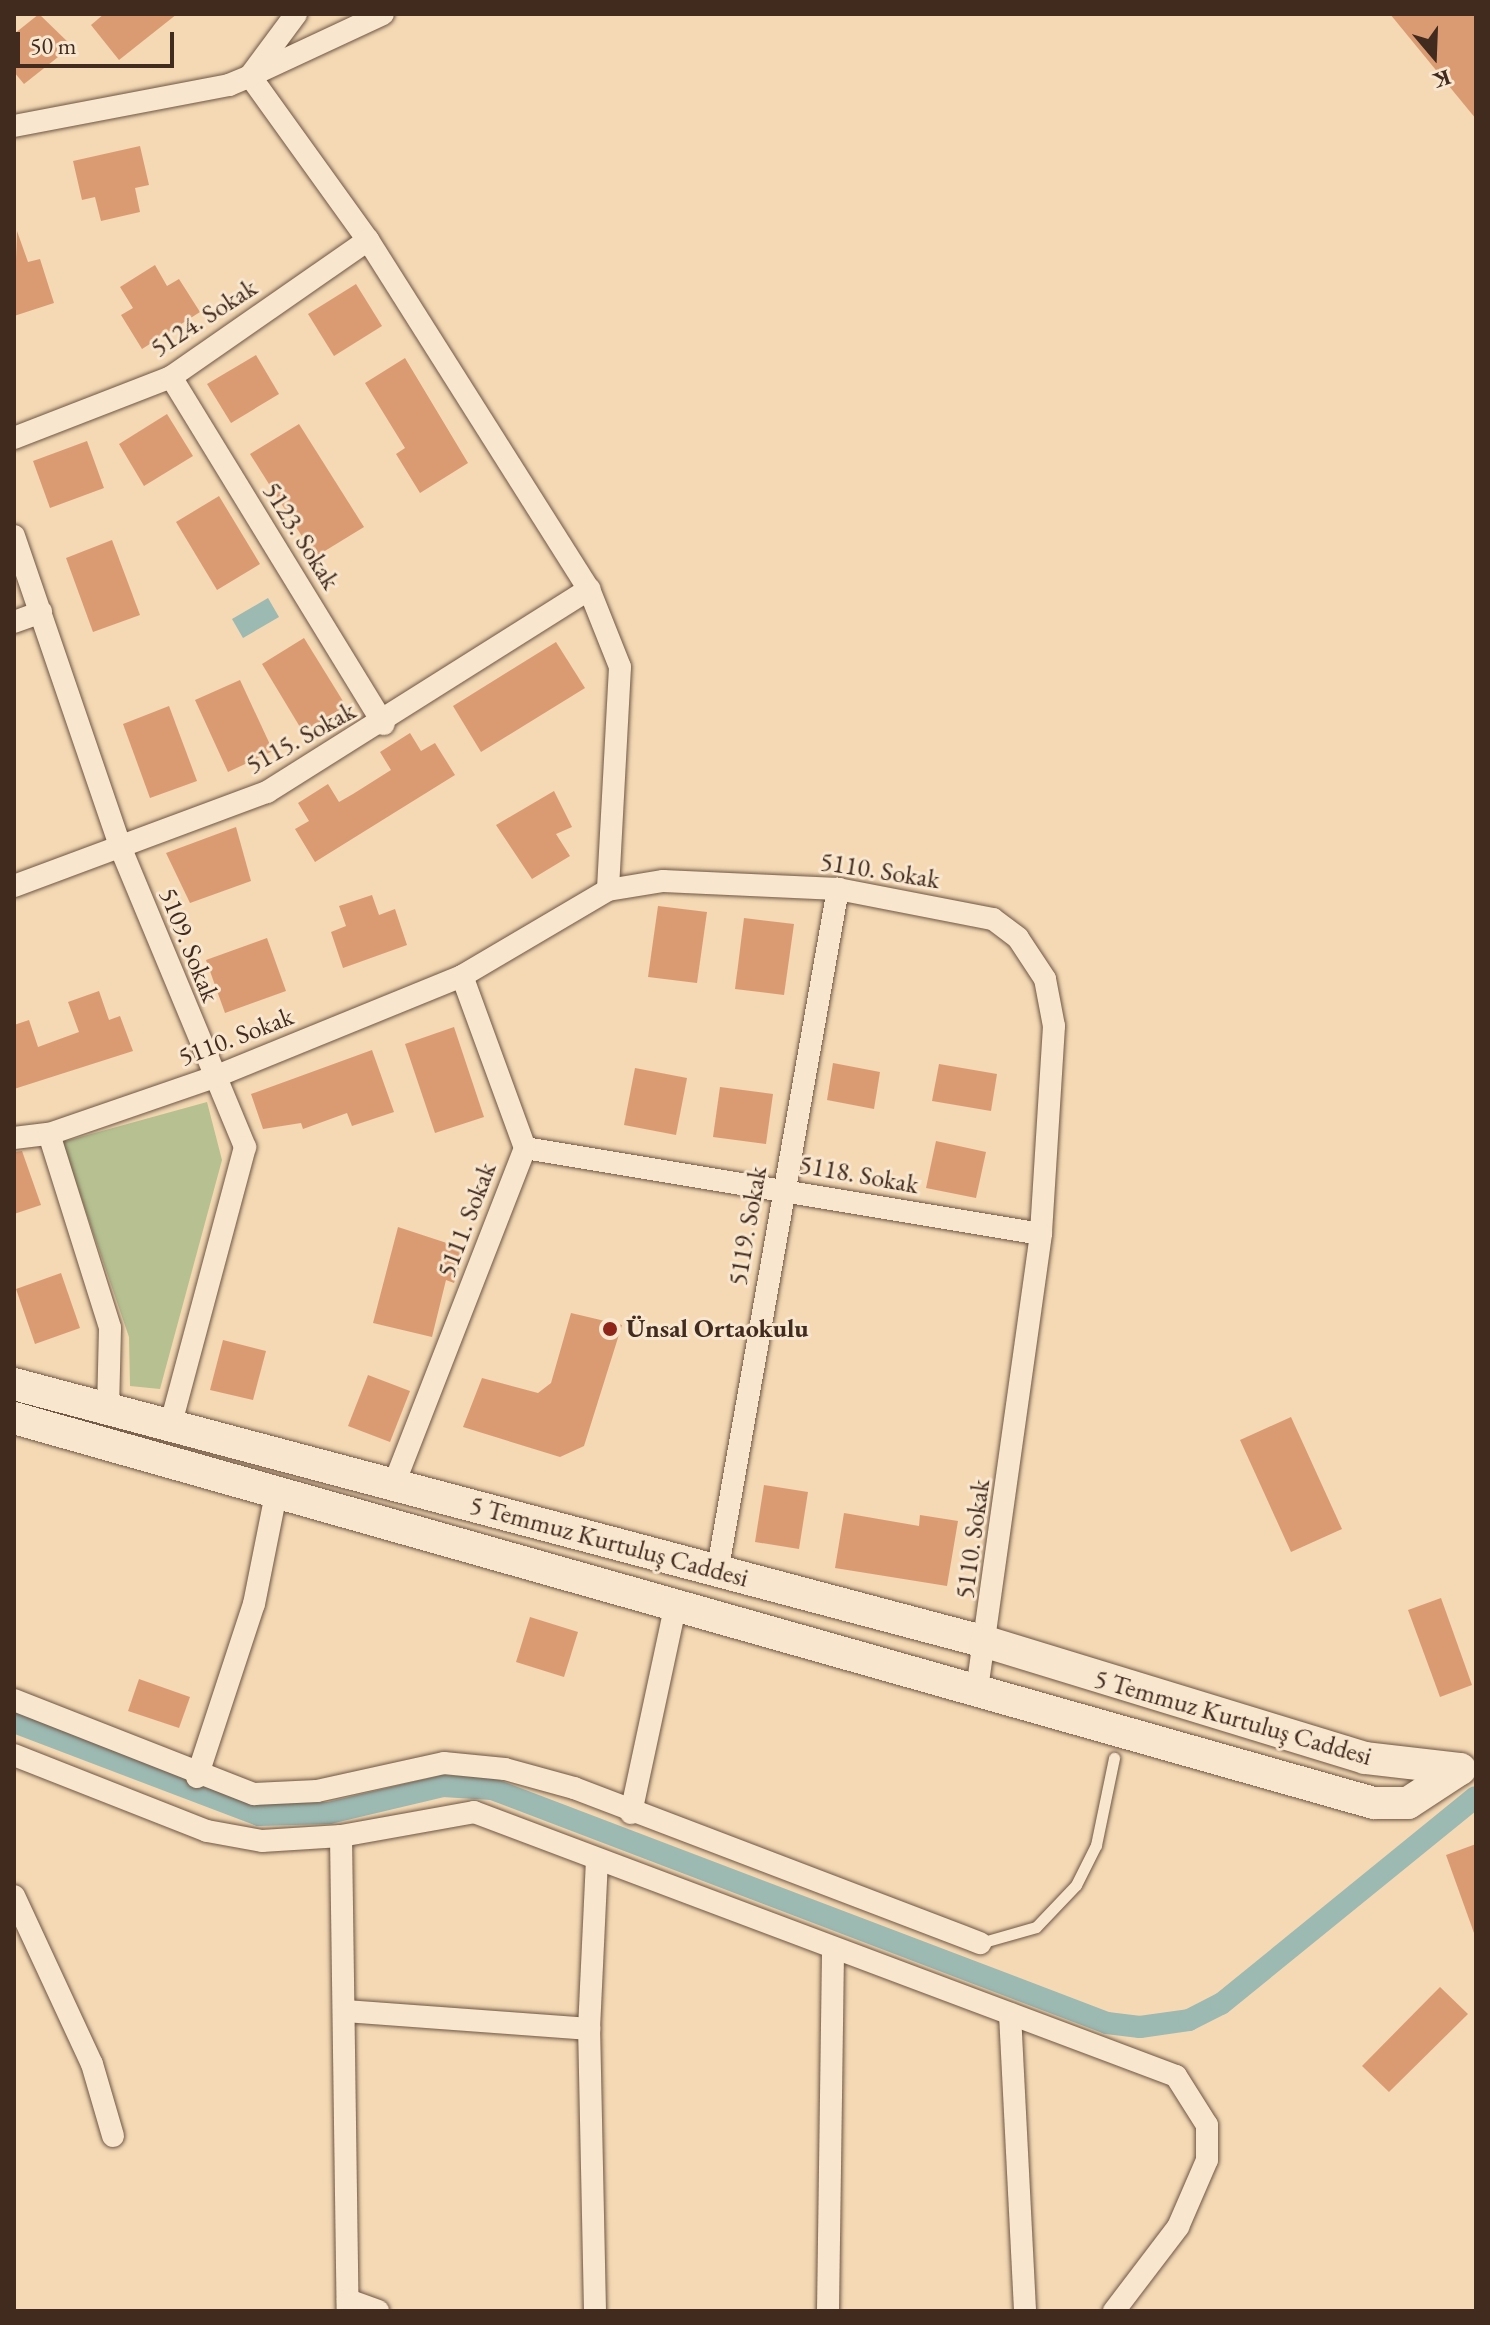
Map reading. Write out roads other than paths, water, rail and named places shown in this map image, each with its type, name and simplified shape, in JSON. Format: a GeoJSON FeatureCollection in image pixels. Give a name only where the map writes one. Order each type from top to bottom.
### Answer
{"type":"FeatureCollection","features":[{"type":"Feature","properties":{"kind":"main road","name":"5 Temmuz Kurtuluş Caddesi"},"geometry":{"type":"LineString","coordinates":[[14,1384],[171,1423],[586,1538],[986,1642],[1365,1758],[1471,1767]]}},
{"type":"Feature","properties":{"kind":"main road","name":"5 Temmuz Kurtuluş Caddesi"},"geometry":{"type":"LineString","coordinates":[[14,1418],[675,1608],[1374,1803],[1408,1803],[1471,1767]]}},
{"type":"Feature","properties":{"kind":"main road"},"geometry":{"type":"LineString","coordinates":[[570,1578],[586,1538]]}},
{"type":"Feature","properties":{"kind":"street"},"geometry":{"type":"LineString","coordinates":[[250,76],[296,14]]}},
{"type":"Feature","properties":{"kind":"street"},"geometry":{"type":"LineString","coordinates":[[14,126],[229,85],[383,14]]}},
{"type":"Feature","properties":{"kind":"street"},"geometry":{"type":"LineString","coordinates":[[250,76],[368,240],[589,589],[620,667],[608,890]]}},
{"type":"Feature","properties":{"kind":"street","name":"5124. Sokak"},"geometry":{"type":"LineString","coordinates":[[14,438],[171,377],[368,240]]}},
{"type":"Feature","properties":{"kind":"street","name":"5123. Sokak"},"geometry":{"type":"LineString","coordinates":[[171,377],[384,724]]}},
{"type":"Feature","properties":{"kind":"street","name":"5109. Sokak"},"geometry":{"type":"LineString","coordinates":[[14,536],[121,849],[212,1078],[245,1147],[171,1423]]}},
{"type":"Feature","properties":{"kind":"street","name":"5115. Sokak"},"geometry":{"type":"LineString","coordinates":[[14,886],[121,849],[267,792],[384,724],[589,589]]}},
{"type":"Feature","properties":{"kind":"street"},"geometry":{"type":"LineString","coordinates":[[14,622],[41,612]]}},
{"type":"Feature","properties":{"kind":"street","name":"5110. Sokak"},"geometry":{"type":"LineString","coordinates":[[14,1138],[49,1134],[212,1078],[462,976],[608,890],[663,881],[838,889],[993,919],[1018,938],[1045,979],[1054,1026],[1041,1234],[977,1690]]}},
{"type":"Feature","properties":{"kind":"street","name":"5119. Sokak"},"geometry":{"type":"LineString","coordinates":[[717,1573],[782,1190],[838,889]]}},
{"type":"Feature","properties":{"kind":"street","name":"5111. Sokak"},"geometry":{"type":"LineString","coordinates":[[394,1484],[525,1148],[462,976]]}},
{"type":"Feature","properties":{"kind":"street"},"geometry":{"type":"LineString","coordinates":[[49,1134],[110,1328],[108,1409]]}},
{"type":"Feature","properties":{"kind":"street","name":"5118. Sokak"},"geometry":{"type":"LineString","coordinates":[[525,1148],[1041,1234]]}},
{"type":"Feature","properties":{"kind":"street"},"geometry":{"type":"LineString","coordinates":[[197,1777],[254,1604],[276,1494]]}},
{"type":"Feature","properties":{"kind":"street"},"geometry":{"type":"LineString","coordinates":[[631,1813],[675,1608]]}},
{"type":"Feature","properties":{"kind":"street"},"geometry":{"type":"LineString","coordinates":[[14,1700],[197,1777],[254,1794],[301,1792],[444,1763],[505,1769],[980,1943]]}},
{"type":"Feature","properties":{"kind":"street"},"geometry":{"type":"LineString","coordinates":[[14,1755],[207,1831],[262,1841],[341,1836],[474,1812],[833,1951],[1176,2076],[1207,2125],[1198,2191],[1114,2311]]}},
{"type":"Feature","properties":{"kind":"street"},"geometry":{"type":"LineString","coordinates":[[341,1836],[348,2306],[378,2311]]}},
{"type":"Feature","properties":{"kind":"street"},"geometry":{"type":"LineString","coordinates":[[595,2311],[589,2029],[597,1860]]}},
{"type":"Feature","properties":{"kind":"street"},"geometry":{"type":"LineString","coordinates":[[14,1896],[66,2002],[113,2136]]}},
{"type":"Feature","properties":{"kind":"street"},"geometry":{"type":"LineString","coordinates":[[828,2311],[833,1951]]}},
{"type":"Feature","properties":{"kind":"street"},"geometry":{"type":"LineString","coordinates":[[346,2011],[589,2029]]}},
{"type":"Feature","properties":{"kind":"street"},"geometry":{"type":"LineString","coordinates":[[1010,2014],[1025,2311]]}},
{"type":"Feature","properties":{"kind":"lane"},"geometry":{"type":"LineString","coordinates":[[980,1943],[1036,1927],[1076,1885],[1096,1845],[1114,1758]]}},
{"type":"Feature","properties":{"kind":"water"},"geometry":{"type":"Polygon","coordinates":[[[268,598],[279,617],[243,638],[232,619],[268,598]]]}},
{"type":"Feature","properties":{"kind":"waterway"},"geometry":{"type":"LineString","coordinates":[[14,1722],[259,1815],[329,1813],[443,1786],[492,1789],[1107,2023],[1140,2027],[1189,2020],[1221,2004],[1476,1797]]}},
{"type":"Feature","properties":{"kind":"place","name":"Ünsal Ortaokulu"},"geometry":{"type":"Point","coordinates":[610,1329]}}]}
